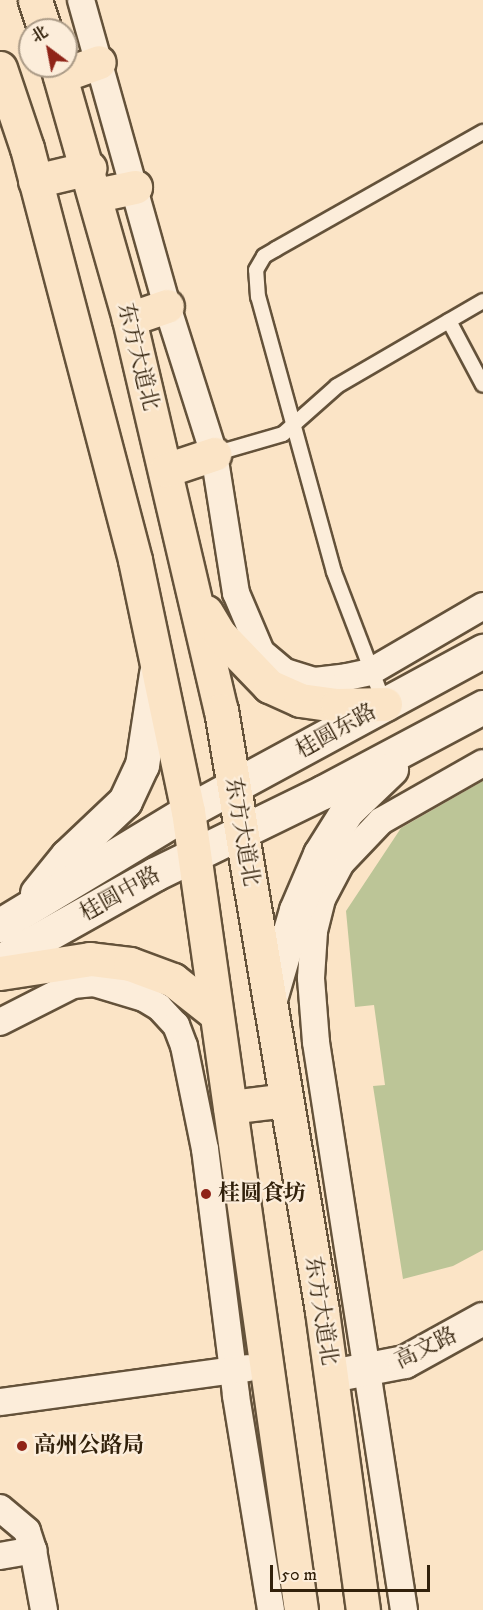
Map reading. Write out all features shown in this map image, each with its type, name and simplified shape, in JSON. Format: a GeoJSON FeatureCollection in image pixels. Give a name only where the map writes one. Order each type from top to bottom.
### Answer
{"type":"FeatureCollection","features":[{"type":"Feature","properties":{"kind":"main road"},"geometry":{"type":"LineString","coordinates":[[36,0],[41,18]]}},
{"type":"Feature","properties":{"kind":"main road"},"geometry":{"type":"LineString","coordinates":[[78,67],[99,62]]}},
{"type":"Feature","properties":{"kind":"main road","name":"东方大道北"},"geometry":{"type":"LineString","coordinates":[[61,78],[93,182],[129,319],[197,598],[234,789],[332,1376],[363,1610]]}},
{"type":"Feature","properties":{"kind":"main road"},"geometry":{"type":"LineString","coordinates":[[3,86],[35,181],[135,560],[188,811],[269,1363],[301,1610]]}},
{"type":"Feature","properties":{"kind":"main road"},"geometry":{"type":"LineString","coordinates":[[35,181],[93,182],[135,187]]}},
{"type":"Feature","properties":{"kind":"main road"},"geometry":{"type":"LineString","coordinates":[[129,319],[167,306]]}},
{"type":"Feature","properties":{"kind":"main road"},"geometry":{"type":"LineString","coordinates":[[166,470],[214,454]]}},
{"type":"Feature","properties":{"kind":"main road"},"geometry":{"type":"LineString","coordinates":[[197,598],[220,635],[269,686],[300,700],[337,705],[385,704]]}},
{"type":"Feature","properties":{"kind":"main road","name":"桂圆东路"},"geometry":{"type":"LineString","coordinates":[[188,811],[234,789],[483,651]]}},
{"type":"Feature","properties":{"kind":"main road"},"geometry":{"type":"LineString","coordinates":[[11,918],[67,856],[125,801],[142,765],[157,666]]}},
{"type":"Feature","properties":{"kind":"main road","name":"桂圆东路"},"geometry":{"type":"LineString","coordinates":[[241,831],[483,707]]}},
{"type":"Feature","properties":{"kind":"main road"},"geometry":{"type":"LineString","coordinates":[[270,999],[296,910],[320,854],[346,811],[424,738]]}},
{"type":"Feature","properties":{"kind":"main road","name":"桂圆中路"},"geometry":{"type":"LineString","coordinates":[[11,918],[188,811]]}},
{"type":"Feature","properties":{"kind":"main road","name":"桂圆中路"},"geometry":{"type":"LineString","coordinates":[[0,961],[241,831]]}},
{"type":"Feature","properties":{"kind":"main road"},"geometry":{"type":"LineString","coordinates":[[0,973],[90,959],[130,964],[173,980],[216,1014]]}},
{"type":"Feature","properties":{"kind":"main road"},"geometry":{"type":"LineString","coordinates":[[230,1107],[286,1100]]}},
{"type":"Feature","properties":{"kind":"street"},"geometry":{"type":"LineString","coordinates":[[81,0],[167,306],[214,454],[236,593],[261,652],[285,672],[315,681],[370,672],[483,606]]}},
{"type":"Feature","properties":{"kind":"street"},"geometry":{"type":"LineString","coordinates":[[404,1610],[365,1373],[316,1042],[311,978],[314,931],[322,899],[341,862],[381,821],[483,763]]}},
{"type":"Feature","properties":{"kind":"street"},"geometry":{"type":"LineString","coordinates":[[0,1022],[73,985],[94,983],[144,998],[159,1006],[176,1025],[184,1046],[205,1149],[233,1372],[271,1610]]}},
{"type":"Feature","properties":{"kind":"street","name":"高文路"},"geometry":{"type":"LineString","coordinates":[[332,1376],[365,1373],[405,1362],[483,1319]]}},
{"type":"Feature","properties":{"kind":"street"},"geometry":{"type":"LineString","coordinates":[[0,1402],[233,1372],[269,1363]]}},
{"type":"Feature","properties":{"kind":"street"},"geometry":{"type":"LineString","coordinates":[[0,1508],[27,1531],[33,1550],[44,1610]]}},
{"type":"Feature","properties":{"kind":"street"},"geometry":{"type":"LineString","coordinates":[[0,1556],[33,1550]]}},
{"type":"Feature","properties":{"kind":"lane"},"geometry":{"type":"LineString","coordinates":[[385,704],[370,672],[334,572],[258,297],[259,262],[483,132]]}},
{"type":"Feature","properties":{"kind":"lane"},"geometry":{"type":"LineString","coordinates":[[214,454],[295,427],[307,409],[338,386],[483,301]]}},
{"type":"Feature","properties":{"kind":"lane"},"geometry":{"type":"LineString","coordinates":[[449,321],[483,385]]}},
{"type":"Feature","properties":{"kind":"green space"},"geometry":{"type":"Polygon","coordinates":[[[483,781],[483,1250],[453,1266],[403,1279],[373,1086],[385,1085],[374,1005],[355,1007],[346,911],[401,828],[483,781]]]}},
{"type":"Feature","properties":{"kind":"place","name":"桂圆食坊"},"geometry":{"type":"Point","coordinates":[206,1194]}},
{"type":"Feature","properties":{"kind":"place","name":"高州公路局"},"geometry":{"type":"Point","coordinates":[22,1446]}}]}
